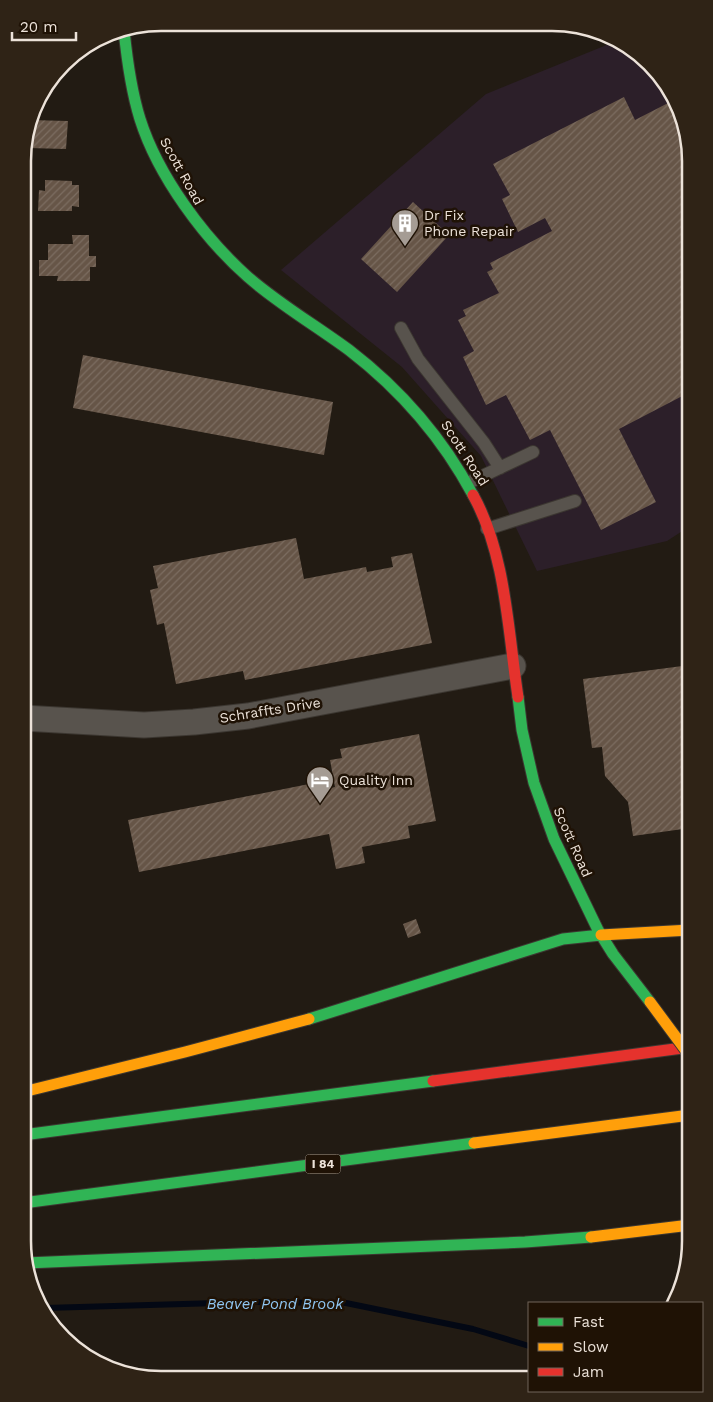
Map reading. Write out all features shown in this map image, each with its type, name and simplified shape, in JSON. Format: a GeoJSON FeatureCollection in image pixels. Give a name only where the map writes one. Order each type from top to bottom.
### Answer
{"type":"FeatureCollection","features":[{"type":"Feature","properties":{"kind":"main road","name":"Scott Road"},"geometry":{"type":"LineString","coordinates":[[125,37],[130,78],[137,111],[143,128],[177,196],[193,220],[222,253],[263,289],[364,362],[394,388],[430,427],[468,483],[488,529],[498,565],[527,752],[541,807],[569,872],[601,934],[681,1044]]}},
{"type":"Feature","properties":{"kind":"main road"},"geometry":{"type":"LineString","coordinates":[[31,1090],[186,1052],[300,1021],[563,938],[601,934],[681,931]]}},
{"type":"Feature","properties":{"kind":"main road"},"geometry":{"type":"LineString","coordinates":[[31,1134],[681,1048]]}},
{"type":"Feature","properties":{"kind":"main road","name":"I 84"},"geometry":{"type":"LineString","coordinates":[[31,1202],[681,1117]]}},
{"type":"Feature","properties":{"kind":"main road"},"geometry":{"type":"LineString","coordinates":[[33,1263],[525,1242],[582,1238],[681,1226]]}},
{"type":"Feature","properties":{"kind":"street","name":"Schraffts Drive"},"geometry":{"type":"LineString","coordinates":[[31,718],[144,725],[194,722],[248,716],[513,666]]}},
{"type":"Feature","properties":{"kind":"lane"},"geometry":{"type":"LineString","coordinates":[[401,328],[418,359],[484,443],[500,468]]}},
{"type":"Feature","properties":{"kind":"lane"},"geometry":{"type":"LineString","coordinates":[[468,483],[534,452]]}},
{"type":"Feature","properties":{"kind":"lane"},"geometry":{"type":"LineString","coordinates":[[488,529],[575,501]]}},
{"type":"Feature","properties":{"kind":"shaded area"},"geometry":{"type":"Polygon","coordinates":[[[608,44],[624,53],[649,76],[660,89],[675,120],[681,144],[682,161],[682,531],[667,541],[537,571],[481,456],[402,367],[281,270],[486,94],[608,44]]]}},
{"type":"Feature","properties":{"kind":"building"},"geometry":{"type":"Polygon","coordinates":[[[624,97],[635,120],[668,103],[675,120],[681,144],[682,161],[682,396],[619,429],[656,502],[601,530],[550,430],[530,440],[506,395],[486,405],[463,357],[474,351],[458,320],[466,316],[463,310],[499,293],[487,272],[493,269],[490,263],[552,231],[545,218],[518,232],[502,199],[510,195],[493,164],[624,97]]]}},
{"type":"Feature","properties":{"kind":"building"},"geometry":{"type":"Polygon","coordinates":[[[38,120],[68,121],[66,149],[33,148],[38,120]]]}},
{"type":"Feature","properties":{"kind":"building"},"geometry":{"type":"Polygon","coordinates":[[[45,180],[72,181],[72,185],[79,185],[79,207],[72,206],[72,211],[38,211],[39,190],[45,191],[45,180]]]}},
{"type":"Feature","properties":{"kind":"building","name":"Dr Fix Phone Repair"},"geometry":{"type":"Polygon","coordinates":[[[413,202],[449,235],[397,292],[361,259],[413,202]]]}},
{"type":"Feature","properties":{"kind":"building"},"geometry":{"type":"Polygon","coordinates":[[[72,235],[89,235],[89,256],[96,256],[96,267],[90,267],[90,281],[57,281],[58,276],[39,276],[39,260],[48,260],[48,244],[73,244],[72,235]]]}},
{"type":"Feature","properties":{"kind":"building"},"geometry":{"type":"Polygon","coordinates":[[[83,355],[333,402],[324,455],[73,408],[83,355]]]}},
{"type":"Feature","properties":{"kind":"building"},"geometry":{"type":"Polygon","coordinates":[[[296,538],[304,579],[366,567],[367,572],[393,567],[391,557],[412,553],[432,643],[245,680],[243,671],[176,684],[164,623],[157,625],[150,590],[158,588],[153,566],[296,538]]]}},
{"type":"Feature","properties":{"kind":"building"},"geometry":{"type":"Polygon","coordinates":[[[682,666],[681,829],[633,836],[628,802],[605,776],[602,747],[592,748],[583,679],[682,666]]]}},
{"type":"Feature","properties":{"kind":"building","name":"Quality Inn"},"geometry":{"type":"Polygon","coordinates":[[[419,734],[436,821],[408,826],[410,838],[362,847],[365,863],[336,869],[329,834],[139,872],[128,820],[324,781],[326,789],[335,787],[330,760],[342,758],[340,749],[419,734]]]}},
{"type":"Feature","properties":{"kind":"building"},"geometry":{"type":"Polygon","coordinates":[[[416,919],[421,933],[408,938],[403,924],[416,919]]]}},
{"type":"Feature","properties":{"kind":"waterway","name":"Beaver Pond Brook"},"geometry":{"type":"LineString","coordinates":[[50,1308],[253,1302],[346,1303],[473,1329],[528,1346]]}},
{"type":"Feature","properties":{"kind":"traffic: fast"},"geometry":{"type":"LineString","coordinates":[[125,37],[134,97],[148,141],[170,184],[199,225],[248,277],[349,350],[386,381],[434,434],[473,495]]}},
{"type":"Feature","properties":{"kind":"traffic: fast"},"geometry":{"type":"LineString","coordinates":[[518,697],[522,730],[534,783],[554,839],[598,930],[613,954],[650,1002]]}},
{"type":"Feature","properties":{"kind":"traffic: fast"},"geometry":{"type":"LineString","coordinates":[[309,1019],[563,939],[601,935]]}},
{"type":"Feature","properties":{"kind":"traffic: fast"},"geometry":{"type":"LineString","coordinates":[[31,1134],[433,1081]]}},
{"type":"Feature","properties":{"kind":"traffic: fast"},"geometry":{"type":"LineString","coordinates":[[31,1202],[474,1143]]}},
{"type":"Feature","properties":{"kind":"traffic: fast"},"geometry":{"type":"LineString","coordinates":[[33,1263],[525,1242],[591,1237]]}},
{"type":"Feature","properties":{"kind":"traffic: slow"},"geometry":{"type":"LineString","coordinates":[[601,935],[681,930]]}},
{"type":"Feature","properties":{"kind":"traffic: slow"},"geometry":{"type":"LineString","coordinates":[[650,1002],[681,1044]]}},
{"type":"Feature","properties":{"kind":"traffic: slow"},"geometry":{"type":"LineString","coordinates":[[31,1090],[309,1019]]}},
{"type":"Feature","properties":{"kind":"traffic: slow"},"geometry":{"type":"LineString","coordinates":[[474,1143],[681,1116]]}},
{"type":"Feature","properties":{"kind":"traffic: slow"},"geometry":{"type":"LineString","coordinates":[[591,1237],[681,1226]]}},
{"type":"Feature","properties":{"kind":"traffic: jam"},"geometry":{"type":"LineString","coordinates":[[473,495],[493,542],[499,568],[518,697]]}},
{"type":"Feature","properties":{"kind":"traffic: jam"},"geometry":{"type":"LineString","coordinates":[[433,1081],[681,1048]]}},
{"type":"Feature","properties":{"kind":"place","name":"Dr Fix Phone Repair"},"geometry":{"type":"Point","coordinates":[405,247]}},
{"type":"Feature","properties":{"kind":"place","name":"Quality Inn"},"geometry":{"type":"Point","coordinates":[320,804]}}]}
